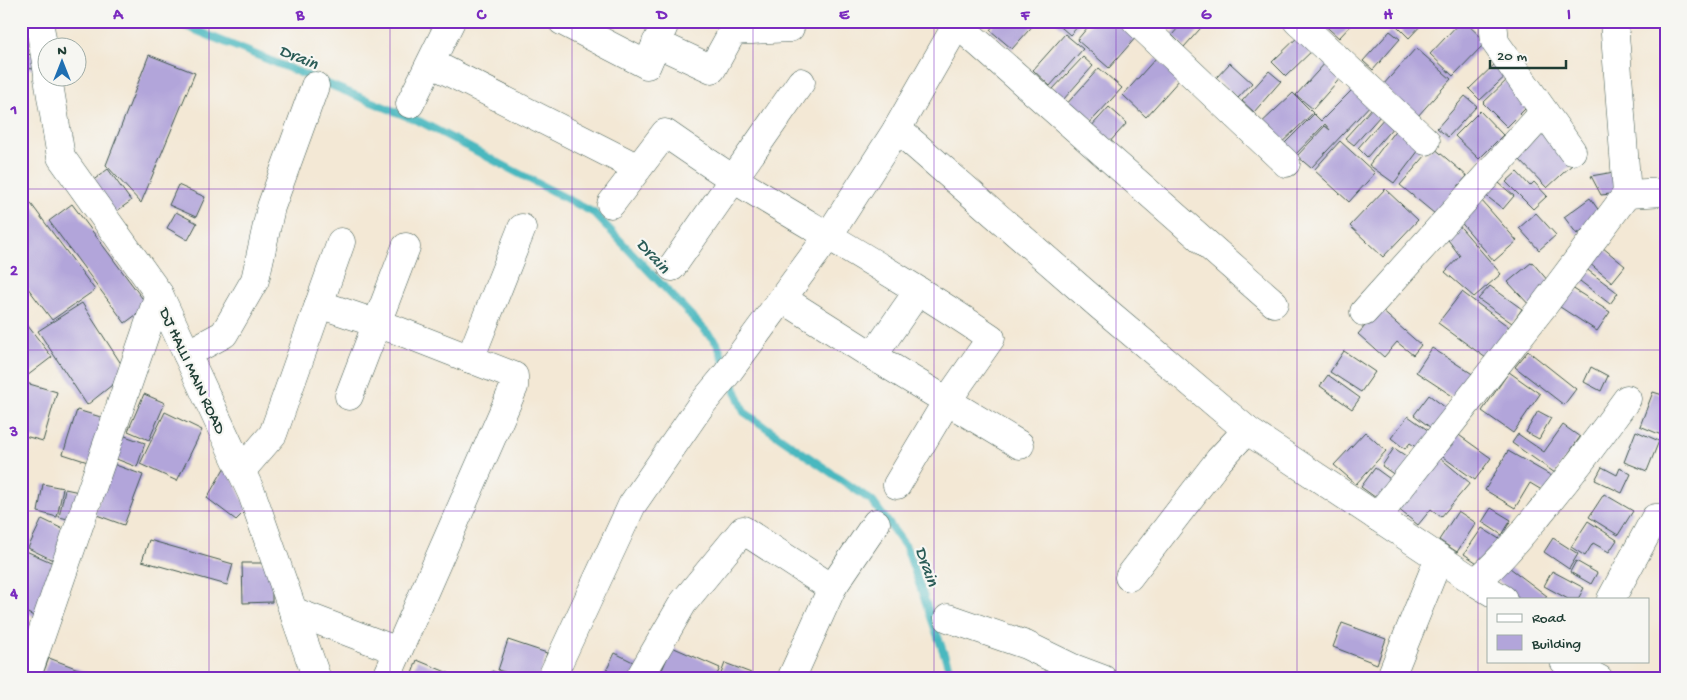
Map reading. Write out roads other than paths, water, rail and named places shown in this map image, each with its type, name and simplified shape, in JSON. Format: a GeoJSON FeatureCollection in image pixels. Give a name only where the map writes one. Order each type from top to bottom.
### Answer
{"type":"FeatureCollection","features":[{"type":"Feature","properties":{"kind":"street","name":"DJ HALLI MAIN ROAD"},"geometry":{"type":"LineString","coordinates":[[39,21],[42,38]]}},
{"type":"Feature","properties":{"kind":"street"},"geometry":{"type":"LineString","coordinates":[[410,104],[451,21]]}},
{"type":"Feature","properties":{"kind":"street"},"geometry":{"type":"LineString","coordinates":[[562,21],[647,65],[661,32],[712,69],[733,31],[790,28],[792,21]]}},
{"type":"Feature","properties":{"kind":"street"},"geometry":{"type":"LineString","coordinates":[[1136,21],[1286,163]]}},
{"type":"Feature","properties":{"kind":"street"},"geometry":{"type":"LineString","coordinates":[[1297,21],[1426,142]]}},
{"type":"Feature","properties":{"kind":"street"},"geometry":{"type":"LineString","coordinates":[[1494,21],[1495,42],[1572,151]]}},
{"type":"Feature","properties":{"kind":"street"},"geometry":{"type":"LineString","coordinates":[[1377,517],[1544,305],[1627,194],[1614,21]]}},
{"type":"Feature","properties":{"kind":"street"},"geometry":{"type":"LineString","coordinates":[[553,678],[632,505],[701,405],[783,299],[829,235],[897,129],[958,23],[1274,303]]}},
{"type":"Feature","properties":{"kind":"street"},"geometry":{"type":"LineString","coordinates":[[431,63],[638,168]]}},
{"type":"Feature","properties":{"kind":"street"},"geometry":{"type":"LineString","coordinates":[[672,267],[801,82]]}},
{"type":"Feature","properties":{"kind":"street"},"geometry":{"type":"LineString","coordinates":[[187,354],[224,334],[255,280],[271,206],[315,86]]}},
{"type":"Feature","properties":{"kind":"street","name":"DJ HALLI MAIN ROAD"},"geometry":{"type":"LineString","coordinates":[[50,88],[61,157],[159,294],[252,494],[317,679]]}},
{"type":"Feature","properties":{"kind":"street"},"geometry":{"type":"LineString","coordinates":[[1364,312],[1544,112]]}},
{"type":"Feature","properties":{"kind":"street"},"geometry":{"type":"LineString","coordinates":[[897,129],[1099,305],[1248,430],[1501,598]]}},
{"type":"Feature","properties":{"kind":"street"},"geometry":{"type":"LineString","coordinates":[[611,204],[665,133],[733,179],[829,235],[991,338],[947,401],[897,485]]}},
{"type":"Feature","properties":{"kind":"street"},"geometry":{"type":"LineString","coordinates":[[1627,194],[1666,192]]}},
{"type":"Feature","properties":{"kind":"street"},"geometry":{"type":"LineString","coordinates":[[470,359],[522,228]]}},
{"type":"Feature","properties":{"kind":"street"},"geometry":{"type":"LineString","coordinates":[[241,471],[273,434],[341,242]]}},
{"type":"Feature","properties":{"kind":"street"},"geometry":{"type":"LineString","coordinates":[[349,396],[406,247]]}},
{"type":"Feature","properties":{"kind":"street"},"geometry":{"type":"LineString","coordinates":[[873,356],[918,291]]}},
{"type":"Feature","properties":{"kind":"street"},"geometry":{"type":"LineString","coordinates":[[26,679],[159,294]]}},
{"type":"Feature","properties":{"kind":"street"},"geometry":{"type":"LineString","coordinates":[[783,299],[1020,445]]}},
{"type":"Feature","properties":{"kind":"street"},"geometry":{"type":"LineString","coordinates":[[319,304],[377,323],[514,376],[514,387],[386,679]]}},
{"type":"Feature","properties":{"kind":"street"},"geometry":{"type":"LineString","coordinates":[[1475,582],[1486,574],[1513,545],[1582,462],[1627,399]]}},
{"type":"Feature","properties":{"kind":"street"},"geometry":{"type":"LineString","coordinates":[[1129,577],[1218,460],[1248,430]]}},
{"type":"Feature","properties":{"kind":"street"},"geometry":{"type":"LineString","coordinates":[[1612,598],[1662,511]]}},
{"type":"Feature","properties":{"kind":"street"},"geometry":{"type":"LineString","coordinates":[[791,679],[832,588],[876,523]]}},
{"type":"Feature","properties":{"kind":"street"},"geometry":{"type":"LineString","coordinates":[[639,679],[682,603],[743,530],[832,588]]}},
{"type":"Feature","properties":{"kind":"street"},"geometry":{"type":"LineString","coordinates":[[1390,679],[1439,558]]}},
{"type":"Feature","properties":{"kind":"street"},"geometry":{"type":"LineString","coordinates":[[293,611],[398,651]]}},
{"type":"Feature","properties":{"kind":"street"},"geometry":{"type":"LineString","coordinates":[[948,618],[1026,645],[1071,667],[1103,679]]}},
{"type":"Feature","properties":{"kind":"street"},"geometry":{"type":"LineString","coordinates":[[1572,663],[1599,679]]}},
{"type":"Feature","properties":{"kind":"waterway","name":"Drain"},"geometry":{"type":"LineString","coordinates":[[173,21],[421,122],[594,213],[717,343],[726,366]]}},
{"type":"Feature","properties":{"kind":"waterway","name":"Drain"},"geometry":{"type":"LineString","coordinates":[[731,379],[744,412],[872,501],[906,547],[953,679]]}}]}
